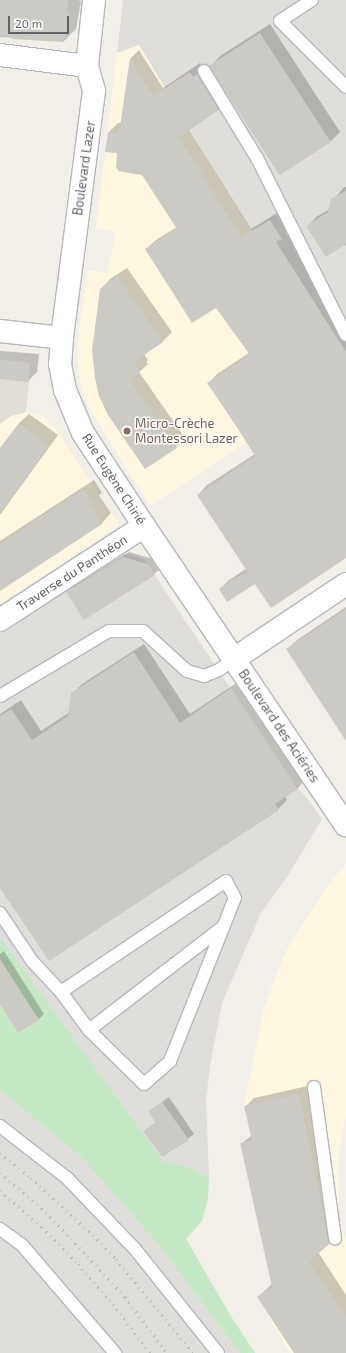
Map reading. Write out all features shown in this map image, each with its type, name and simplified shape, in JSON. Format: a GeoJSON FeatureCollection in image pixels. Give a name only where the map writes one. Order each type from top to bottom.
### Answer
{"type":"FeatureCollection","features":[{"type":"Feature","properties":{"kind":"street","name":"Boulevard Lazer"},"geometry":{"type":"LineString","coordinates":[[62,338],[94,91],[86,66],[94,0]]}},
{"type":"Feature","properties":{"kind":"street"},"geometry":{"type":"LineString","coordinates":[[0,55],[86,66]]}},
{"type":"Feature","properties":{"kind":"street"},"geometry":{"type":"LineString","coordinates":[[0,331],[62,338]]}},
{"type":"Feature","properties":{"kind":"street","name":"Rue Eugène Chirié"},"geometry":{"type":"LineString","coordinates":[[62,338],[60,364],[72,410],[83,433],[234,659]]}},
{"type":"Feature","properties":{"kind":"street","name":"Traverse du Panthéon"},"geometry":{"type":"LineString","coordinates":[[0,620],[144,526]]}},
{"type":"Feature","properties":{"kind":"street","name":"Boulevard des Aciéries"},"geometry":{"type":"LineString","coordinates":[[346,584],[234,659],[346,825]]}},
{"type":"Feature","properties":{"kind":"lane"},"geometry":{"type":"LineString","coordinates":[[312,0],[280,21],[346,86]]}},
{"type":"Feature","properties":{"kind":"lane"},"geometry":{"type":"LineString","coordinates":[[204,71],[257,158],[346,335]]}},
{"type":"Feature","properties":{"kind":"lane"},"geometry":{"type":"LineString","coordinates":[[0,696],[110,631],[143,630],[187,671],[204,676],[219,670],[234,659]]}},
{"type":"Feature","properties":{"kind":"lane"},"geometry":{"type":"LineString","coordinates":[[0,913],[32,961],[62,992],[89,1030],[144,1084],[170,1061],[235,898],[226,882],[62,992]]}},
{"type":"Feature","properties":{"kind":"lane"},"geometry":{"type":"LineString","coordinates":[[89,1030],[224,926]]}},
{"type":"Feature","properties":{"kind":"lane"},"geometry":{"type":"LineString","coordinates":[[314,1087],[335,1239]]}},
{"type":"Feature","properties":{"kind":"lane"},"geometry":{"type":"LineString","coordinates":[[0,1126],[68,1179],[135,1249],[218,1353]]}},
{"type":"Feature","properties":{"kind":"lane"},"geometry":{"type":"LineString","coordinates":[[0,1229],[22,1245],[116,1353]]}},
{"type":"Feature","properties":{"kind":"shaded area"},"geometry":{"type":"Polygon","coordinates":[[[123,0],[346,0],[346,375],[300,311],[139,45],[117,53],[123,0]]]}},
{"type":"Feature","properties":{"kind":"shaded area"},"geometry":{"type":"Polygon","coordinates":[[[139,45],[299,311],[346,377],[150,506],[89,408],[81,388],[77,358],[79,330],[88,270],[107,273],[116,232],[96,228],[117,53],[139,45]]]}},
{"type":"Feature","properties":{"kind":"shaded area"},"geometry":{"type":"Polygon","coordinates":[[[0,359],[31,362],[26,412],[11,416],[0,424],[0,359]]]}},
{"type":"Feature","properties":{"kind":"shaded area"},"geometry":{"type":"Polygon","coordinates":[[[26,412],[43,416],[55,428],[120,525],[0,604],[0,424],[11,416],[26,412]]]}},
{"type":"Feature","properties":{"kind":"shaded area"},"geometry":{"type":"Polygon","coordinates":[[[122,553],[144,559],[298,789],[303,793],[322,819],[287,877],[261,913],[222,1003],[206,1097],[209,1178],[194,1168],[164,1162],[0,937],[0,635],[122,553]]]}},
{"type":"Feature","properties":{"kind":"shaded area"},"geometry":{"type":"Polygon","coordinates":[[[346,863],[346,1116],[338,1160],[339,1218],[346,1238],[346,1353],[290,1353],[257,1297],[273,1286],[240,1143],[252,1141],[244,1106],[264,1008],[285,953],[324,891],[346,863]]]}},
{"type":"Feature","properties":{"kind":"shaded area"},"geometry":{"type":"Polygon","coordinates":[[[0,1090],[82,1158],[157,1243],[240,1353],[0,1353],[0,1090]]]}},
{"type":"Feature","properties":{"kind":"green space"},"geometry":{"type":"Polygon","coordinates":[[[0,937],[164,1162],[194,1168],[209,1178],[208,1199],[202,1221],[186,1239],[232,1318],[255,1353],[240,1353],[157,1243],[82,1158],[0,1090],[0,937]]]}},
{"type":"Feature","properties":{"kind":"building"},"geometry":{"type":"Polygon","coordinates":[[[0,0],[68,0],[67,13],[69,13],[64,42],[12,39],[12,37],[0,36],[0,0]]]}},
{"type":"Feature","properties":{"kind":"building"},"geometry":{"type":"Polygon","coordinates":[[[260,33],[331,142],[280,175],[209,66],[260,33]]]}},
{"type":"Feature","properties":{"kind":"building"},"geometry":{"type":"Polygon","coordinates":[[[130,58],[153,96],[190,72],[193,77],[197,74],[219,110],[179,137],[241,237],[270,220],[282,239],[276,242],[346,352],[346,558],[271,608],[255,584],[227,602],[219,589],[247,571],[197,495],[255,456],[207,383],[250,355],[216,308],[192,323],[145,249],[177,229],[142,175],[118,171],[116,168],[117,153],[105,152],[108,132],[119,133],[130,58]]]}},
{"type":"Feature","properties":{"kind":"building"},"geometry":{"type":"Polygon","coordinates":[[[346,191],[346,244],[326,257],[306,226],[328,212],[331,199],[346,191]]]}},
{"type":"Feature","properties":{"kind":"building"},"geometry":{"type":"Polygon","coordinates":[[[117,276],[163,342],[134,362],[140,371],[138,372],[139,374],[130,380],[177,448],[145,469],[108,415],[99,396],[95,378],[92,350],[100,289],[117,276]]]}},
{"type":"Feature","properties":{"kind":"building"},"geometry":{"type":"Polygon","coordinates":[[[0,359],[31,362],[29,382],[0,379],[0,359]]]}},
{"type":"Feature","properties":{"kind":"building"},"geometry":{"type":"Polygon","coordinates":[[[19,423],[49,445],[0,513],[0,448],[19,423]]]}},
{"type":"Feature","properties":{"kind":"building"},"geometry":{"type":"Polygon","coordinates":[[[84,489],[93,503],[90,505],[102,524],[0,591],[0,544],[84,489]]]}},
{"type":"Feature","properties":{"kind":"building"},"geometry":{"type":"Polygon","coordinates":[[[123,557],[148,564],[155,575],[84,620],[66,592],[123,557]]]}},
{"type":"Feature","properties":{"kind":"building"},"geometry":{"type":"Polygon","coordinates":[[[346,609],[346,741],[286,649],[346,609]]]}},
{"type":"Feature","properties":{"kind":"building"},"geometry":{"type":"Polygon","coordinates":[[[134,652],[180,723],[231,688],[298,789],[275,804],[279,810],[49,961],[0,888],[0,716],[11,709],[32,740],[68,716],[71,693],[134,652]]]}},
{"type":"Feature","properties":{"kind":"building"},"geometry":{"type":"Polygon","coordinates":[[[0,959],[39,1020],[18,1033],[0,1004],[0,959]]]}},
{"type":"Feature","properties":{"kind":"building"},"geometry":{"type":"Polygon","coordinates":[[[299,1094],[329,1244],[309,1262],[346,1317],[346,1353],[294,1353],[257,1297],[272,1287],[240,1143],[252,1141],[244,1106],[299,1094]]]}},
{"type":"Feature","properties":{"kind":"building"},"geometry":{"type":"Polygon","coordinates":[[[162,1102],[189,1140],[162,1157],[143,1131],[156,1123],[148,1111],[162,1102]]]}},
{"type":"Feature","properties":{"kind":"railway"},"geometry":{"type":"LineString","coordinates":[[0,1153],[31,1178],[93,1235],[116,1259],[193,1353]]}},
{"type":"Feature","properties":{"kind":"railway"},"geometry":{"type":"LineString","coordinates":[[0,1173],[37,1204],[63,1230],[125,1297],[167,1353]]}},
{"type":"Feature","properties":{"kind":"railway"},"geometry":{"type":"LineString","coordinates":[[0,1191],[42,1227],[78,1264],[113,1304],[150,1353]]}},
{"type":"Feature","properties":{"kind":"place","name":"Micro-Crèche Montessori Lazer"},"geometry":{"type":"Point","coordinates":[127,431]}}]}
